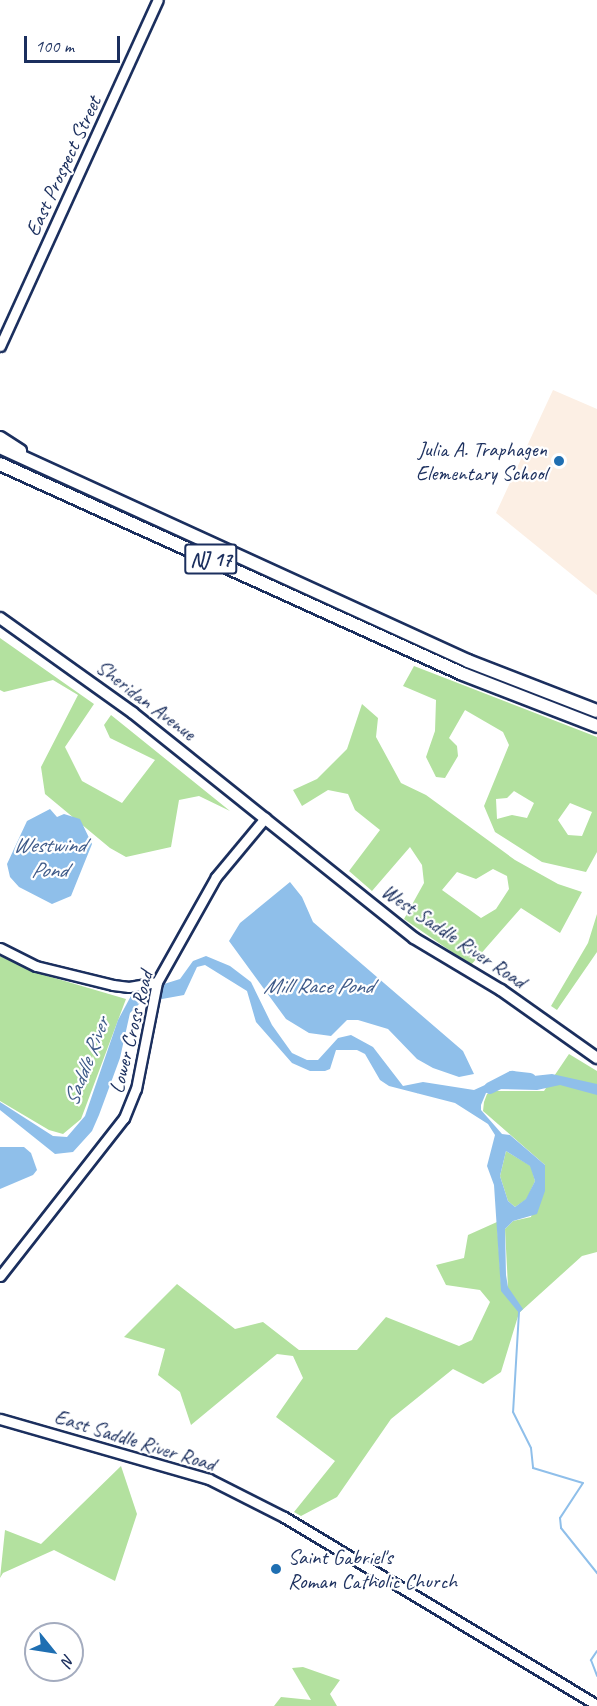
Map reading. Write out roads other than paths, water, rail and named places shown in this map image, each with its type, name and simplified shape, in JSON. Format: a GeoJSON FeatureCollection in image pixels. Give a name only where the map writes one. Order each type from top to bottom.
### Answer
{"type":"FeatureCollection","features":[{"type":"Feature","properties":{"kind":"highway"},"geometry":{"type":"LineString","coordinates":[[0,438],[28,457]]}},
{"type":"Feature","properties":{"kind":"highway","name":"NJ 17"},"geometry":{"type":"LineString","coordinates":[[0,447],[28,457],[468,661],[597,711]]}},
{"type":"Feature","properties":{"kind":"highway","name":"NJ 17"},"geometry":{"type":"LineString","coordinates":[[0,464],[47,483],[463,674],[597,726]]}},
{"type":"Feature","properties":{"kind":"highway"},"geometry":{"type":"LineString","coordinates":[[0,470],[47,483]]}},
{"type":"Feature","properties":{"kind":"main road","name":"Sheridan Avenue"},"geometry":{"type":"LineString","coordinates":[[0,618],[133,713],[265,818]]}},
{"type":"Feature","properties":{"kind":"main road","name":"West Saddle River Road"},"geometry":{"type":"LineString","coordinates":[[265,818],[414,938],[501,990],[597,1058]]}},
{"type":"Feature","properties":{"kind":"street","name":"East Prospect Street"},"geometry":{"type":"LineString","coordinates":[[0,346],[158,0]]}},
{"type":"Feature","properties":{"kind":"street","name":"Lower Cross Road"},"geometry":{"type":"LineString","coordinates":[[0,1276],[131,1107],[157,984],[216,876],[265,818]]}},
{"type":"Feature","properties":{"kind":"street"},"geometry":{"type":"LineString","coordinates":[[0,948],[36,966],[113,985],[129,987],[157,984]]}},
{"type":"Feature","properties":{"kind":"street","name":"East Saddle River Road"},"geometry":{"type":"LineString","coordinates":[[0,1419],[209,1479],[284,1517],[597,1705]]}},
{"type":"Feature","properties":{"kind":"water","name":"Westwind Pond"},"geometry":{"type":"Polygon","coordinates":[[[50,809],[57,817],[64,814],[80,819],[92,844],[71,896],[52,904],[19,887],[10,877],[7,864],[27,821],[50,809]]]}},
{"type":"Feature","properties":{"kind":"water","name":"Mill Race Pond"},"geometry":{"type":"Polygon","coordinates":[[[290,882],[302,897],[313,922],[463,1051],[474,1074],[459,1077],[433,1068],[417,1059],[388,1029],[358,1020],[347,1020],[331,1036],[309,1033],[286,1019],[229,941],[240,923],[290,882]]]}},
{"type":"Feature","properties":{"kind":"water"},"geometry":{"type":"Polygon","coordinates":[[[206,956],[230,966],[251,982],[272,1025],[292,1053],[307,1060],[318,1060],[338,1038],[351,1035],[373,1047],[403,1086],[423,1082],[474,1090],[496,1080],[552,1074],[597,1084],[597,1095],[560,1085],[537,1090],[495,1089],[486,1093],[481,1105],[481,1110],[502,1134],[510,1135],[545,1165],[545,1191],[537,1214],[513,1221],[505,1229],[508,1287],[523,1309],[519,1313],[501,1291],[494,1185],[487,1166],[495,1135],[488,1124],[455,1103],[389,1086],[380,1080],[365,1054],[357,1050],[336,1050],[330,1069],[325,1071],[310,1071],[292,1063],[256,1022],[247,991],[205,965],[197,967],[184,995],[140,1003],[130,1013],[120,1058],[99,1115],[92,1131],[73,1152],[55,1154],[0,1110],[0,1102],[53,1136],[67,1137],[85,1116],[118,1020],[132,994],[180,979],[193,961],[206,956]],[[506,1151],[500,1176],[508,1201],[515,1207],[526,1199],[535,1181],[530,1166],[506,1151]]]}},
{"type":"Feature","properties":{"kind":"water"},"geometry":{"type":"Polygon","coordinates":[[[0,1147],[24,1147],[31,1153],[37,1170],[33,1175],[0,1189],[0,1147]]]}},
{"type":"Feature","properties":{"kind":"waterway","name":"Saddle River"},"geometry":{"type":"LineString","coordinates":[[490,1088],[512,1077],[530,1079]]}},
{"type":"Feature","properties":{"kind":"waterway"},"geometry":{"type":"LineString","coordinates":[[519,1312],[513,1412],[531,1448],[533,1468],[583,1483],[560,1518],[561,1528],[597,1573]]}},
{"type":"Feature","properties":{"kind":"waterway"},"geometry":{"type":"LineString","coordinates":[[597,1651],[591,1660],[597,1676]]}},
{"type":"Feature","properties":{"kind":"place","name":"Julia A. Traphagen Elementary School"},"geometry":{"type":"Point","coordinates":[559,461]}},
{"type":"Feature","properties":{"kind":"place","name":"Saint Gabriel's Roman Catholic Church"},"geometry":{"type":"Point","coordinates":[276,1569]}}]}
